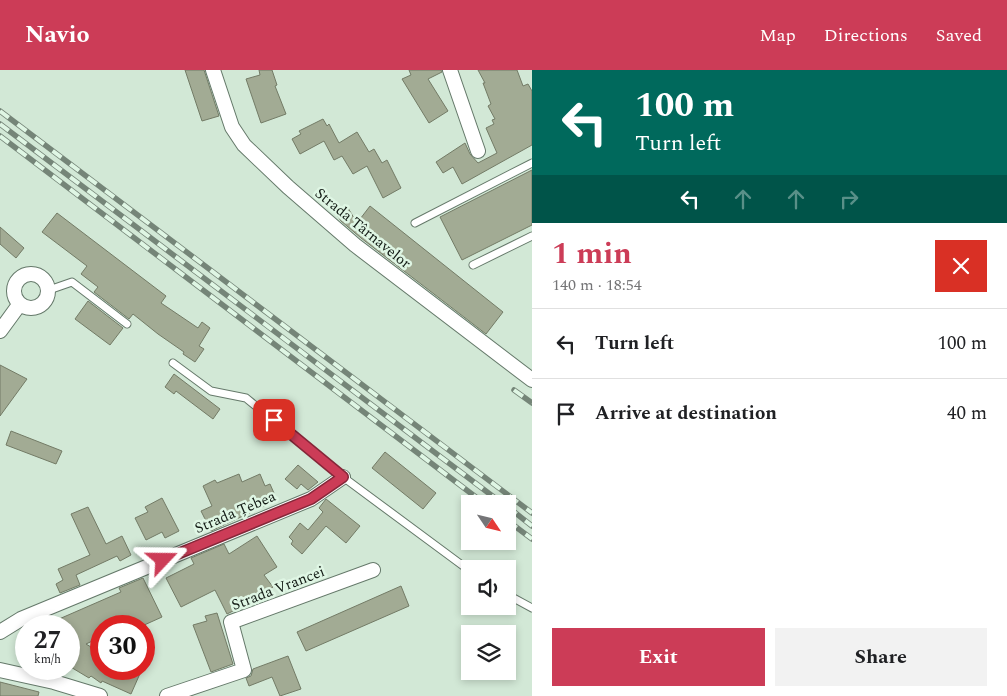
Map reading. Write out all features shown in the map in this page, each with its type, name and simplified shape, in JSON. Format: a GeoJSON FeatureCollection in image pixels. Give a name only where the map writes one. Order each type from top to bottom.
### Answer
{"type":"FeatureCollection","features":[{"type":"Feature","properties":{"kind":"street","name":"Strada Târnavelor"},"geometry":{"type":"LineString","coordinates":[[213,70],[232,127],[249,150],[288,187],[355,245],[532,380]]}},
{"type":"Feature","properties":{"kind":"street"},"geometry":{"type":"LineString","coordinates":[[450,70],[478,151]]}},
{"type":"Feature","properties":{"kind":"street"},"geometry":{"type":"LineString","coordinates":[[35,273],[45,279],[49,290],[45,303],[32,309],[19,305],[13,294],[15,283],[23,275],[35,273]]}},
{"type":"Feature","properties":{"kind":"street"},"geometry":{"type":"LineString","coordinates":[[0,331],[19,305]]}},
{"type":"Feature","properties":{"kind":"street","name":"Strada Țebea"},"geometry":{"type":"LineString","coordinates":[[0,632],[21,619],[311,499],[343,477]]}},
{"type":"Feature","properties":{"kind":"street","name":"Strada Vrancei"},"geometry":{"type":"LineString","coordinates":[[167,696],[244,670],[231,622],[373,570]]}},
{"type":"Feature","properties":{"kind":"street"},"geometry":{"type":"LineString","coordinates":[[0,670],[54,682],[100,696]]}},
{"type":"Feature","properties":{"kind":"lane"},"geometry":{"type":"LineString","coordinates":[[415,223],[532,163]]}},
{"type":"Feature","properties":{"kind":"lane"},"geometry":{"type":"LineString","coordinates":[[473,264],[532,236]]}},
{"type":"Feature","properties":{"kind":"lane"},"geometry":{"type":"LineString","coordinates":[[49,290],[72,282],[127,324]]}},
{"type":"Feature","properties":{"kind":"lane"},"geometry":{"type":"LineString","coordinates":[[173,363],[211,391],[246,398],[343,477],[461,564]]}},
{"type":"Feature","properties":{"kind":"lane"},"geometry":{"type":"LineString","coordinates":[[516,599],[532,608]]}},
{"type":"Feature","properties":{"kind":"building"},"geometry":{"type":"Polygon","coordinates":[[[185,70],[204,70],[219,116],[202,121],[185,70]]]}},
{"type":"Feature","properties":{"kind":"building"},"geometry":{"type":"Polygon","coordinates":[[[259,70],[272,70],[277,85],[275,86],[286,114],[261,123],[246,79],[260,75],[259,70]]]}},
{"type":"Feature","properties":{"kind":"building"},"geometry":{"type":"Polygon","coordinates":[[[409,70],[441,70],[442,72],[428,79],[448,111],[429,123],[402,79],[411,75],[409,70]]]}},
{"type":"Feature","properties":{"kind":"building"},"geometry":{"type":"Polygon","coordinates":[[[478,70],[517,70],[523,86],[528,84],[532,91],[532,145],[462,184],[453,167],[443,173],[436,162],[465,143],[470,154],[478,163],[497,153],[486,128],[494,124],[492,120],[495,119],[488,106],[491,104],[483,83],[485,83],[478,70]]]}},
{"type":"Feature","properties":{"kind":"building"},"geometry":{"type":"Polygon","coordinates":[[[323,119],[327,126],[329,124],[339,143],[357,132],[369,152],[374,149],[382,163],[387,160],[401,188],[383,198],[367,166],[353,174],[342,156],[334,160],[324,141],[300,154],[292,139],[301,134],[299,131],[323,119]]]}},
{"type":"Feature","properties":{"kind":"building"},"geometry":{"type":"Polygon","coordinates":[[[532,170],[532,225],[462,260],[440,217],[532,170]]]}},
{"type":"Feature","properties":{"kind":"building"},"geometry":{"type":"Polygon","coordinates":[[[370,206],[503,312],[486,334],[361,238],[341,221],[337,215],[348,208],[357,223],[370,206]]]}},
{"type":"Feature","properties":{"kind":"building"},"geometry":{"type":"Polygon","coordinates":[[[57,213],[166,296],[161,303],[198,328],[202,322],[210,328],[199,346],[204,349],[195,362],[133,314],[129,319],[94,292],[98,287],[81,274],[87,266],[42,232],[57,213]]]}},
{"type":"Feature","properties":{"kind":"building"},"geometry":{"type":"Polygon","coordinates":[[[0,227],[24,248],[16,258],[0,244],[0,227]]]}},
{"type":"Feature","properties":{"kind":"building"},"geometry":{"type":"Polygon","coordinates":[[[88,301],[123,328],[110,345],[75,319],[88,301]]]}},
{"type":"Feature","properties":{"kind":"building"},"geometry":{"type":"Polygon","coordinates":[[[0,365],[27,379],[0,416],[0,365]]]}},
{"type":"Feature","properties":{"kind":"building"},"geometry":{"type":"Polygon","coordinates":[[[174,374],[220,409],[213,419],[176,391],[174,394],[165,387],[174,374]]]}},
{"type":"Feature","properties":{"kind":"building"},"geometry":{"type":"Polygon","coordinates":[[[11,431],[62,451],[56,464],[6,445],[11,431]]]}},
{"type":"Feature","properties":{"kind":"building"},"geometry":{"type":"Polygon","coordinates":[[[385,452],[436,493],[423,509],[372,468],[385,452]]]}},
{"type":"Feature","properties":{"kind":"building"},"geometry":{"type":"Polygon","coordinates":[[[298,465],[318,482],[308,490],[301,484],[297,489],[285,479],[298,465]]]}},
{"type":"Feature","properties":{"kind":"building"},"geometry":{"type":"Polygon","coordinates":[[[239,474],[242,482],[260,474],[265,486],[270,484],[277,500],[211,531],[201,511],[212,506],[203,486],[215,480],[217,483],[239,474]]]}},
{"type":"Feature","properties":{"kind":"building"},"geometry":{"type":"Polygon","coordinates":[[[162,498],[179,531],[165,538],[162,532],[146,540],[135,518],[148,512],[145,507],[162,498]]]}},
{"type":"Feature","properties":{"kind":"building"},"geometry":{"type":"Polygon","coordinates":[[[326,499],[360,526],[346,543],[326,526],[302,554],[291,544],[293,541],[289,537],[300,523],[308,530],[323,512],[319,508],[326,499]]]}},
{"type":"Feature","properties":{"kind":"building"},"geometry":{"type":"Polygon","coordinates":[[[88,507],[106,544],[122,536],[131,555],[120,561],[117,556],[76,575],[80,585],[60,593],[56,584],[63,580],[58,569],[90,555],[71,514],[88,507]]]}},
{"type":"Feature","properties":{"kind":"building"},"geometry":{"type":"Polygon","coordinates":[[[257,536],[277,567],[264,575],[273,587],[255,600],[227,614],[215,590],[181,607],[166,578],[194,564],[191,558],[224,544],[229,554],[257,536]]]}},
{"type":"Feature","properties":{"kind":"building"},"geometry":{"type":"Polygon","coordinates":[[[143,578],[162,617],[155,620],[155,615],[90,615],[90,642],[86,644],[90,646],[89,678],[80,673],[80,615],[68,615],[121,592],[119,588],[143,578]]]}},
{"type":"Feature","properties":{"kind":"building"},"geometry":{"type":"Polygon","coordinates":[[[401,586],[409,606],[306,651],[297,632],[401,586]]]}},
{"type":"Feature","properties":{"kind":"building"},"geometry":{"type":"Polygon","coordinates":[[[217,613],[233,664],[211,672],[193,625],[207,621],[205,616],[217,613]]]}},
{"type":"Feature","properties":{"kind":"building"},"geometry":{"type":"Polygon","coordinates":[[[288,656],[301,689],[280,696],[272,677],[249,686],[246,678],[251,676],[253,669],[288,656]]]}},
{"type":"Feature","properties":{"kind":"building"},"geometry":{"type":"Polygon","coordinates":[[[97,680],[137,680],[131,694],[102,681],[101,683],[97,680]]]}},
{"type":"Feature","properties":{"kind":"building"},"geometry":{"type":"Polygon","coordinates":[[[0,682],[39,692],[38,696],[0,696],[0,682]]]}},
{"type":"Feature","properties":{"kind":"railway"},"geometry":{"type":"LineString","coordinates":[[0,111],[532,513]]}},
{"type":"Feature","properties":{"kind":"railway"},"geometry":{"type":"LineString","coordinates":[[0,124],[491,495]]}},
{"type":"Feature","properties":{"kind":"railway"},"geometry":{"type":"LineString","coordinates":[[0,136],[473,495]]}},
{"type":"Feature","properties":{"kind":"railway"},"geometry":{"type":"LineString","coordinates":[[514,390],[532,403]]}},
{"type":"Feature","properties":{"kind":"railway"},"geometry":{"type":"LineString","coordinates":[[516,513],[532,526]]}},
{"type":"Feature","properties":{"kind":"railway"},"geometry":{"type":"LineString","coordinates":[[516,527],[532,539]]}},
{"type":"Feature","properties":{"kind":"route"},"geometry":{"type":"LineString","coordinates":[[163,560],[311,499],[343,477],[274,420]]}}]}
